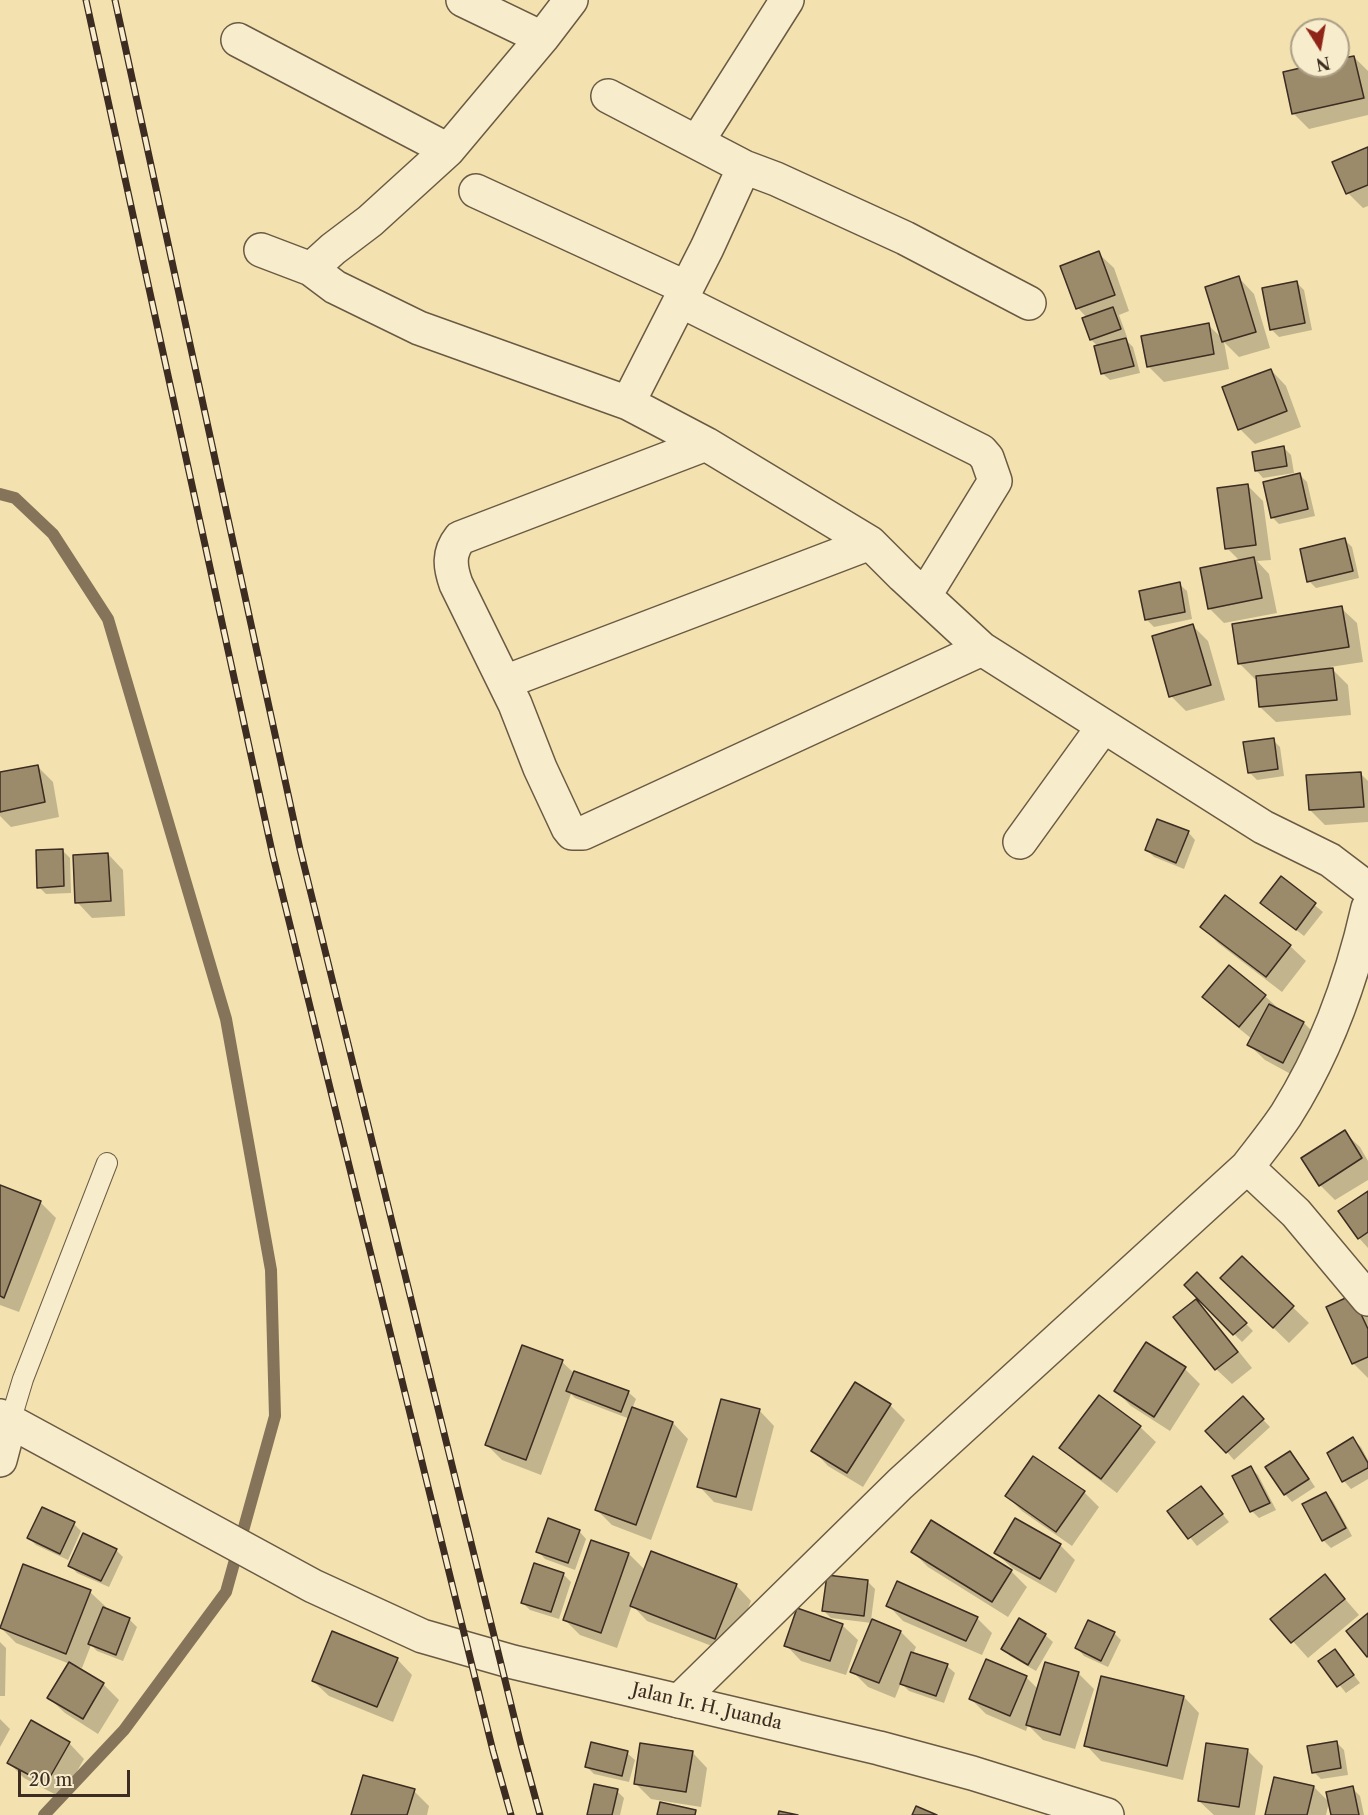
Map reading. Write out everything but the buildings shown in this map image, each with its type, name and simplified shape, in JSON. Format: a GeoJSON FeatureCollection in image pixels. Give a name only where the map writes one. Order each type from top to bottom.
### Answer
{"type":"FeatureCollection","features":[{"type":"Feature","properties":{"kind":"street"},"geometry":{"type":"LineString","coordinates":[[463,0],[542,38]]}},
{"type":"Feature","properties":{"kind":"street"},"geometry":{"type":"LineString","coordinates":[[311,269],[370,221],[448,150],[571,0]]}},
{"type":"Feature","properties":{"kind":"street"},"geometry":{"type":"LineString","coordinates":[[697,142],[787,0]]}},
{"type":"Feature","properties":{"kind":"street"},"geometry":{"type":"LineString","coordinates":[[238,40],[448,150]]}},
{"type":"Feature","properties":{"kind":"street"},"geometry":{"type":"LineString","coordinates":[[608,96],[744,167],[776,179],[905,238],[1029,303]]}},
{"type":"Feature","properties":{"kind":"street"},"geometry":{"type":"LineString","coordinates":[[628,404],[684,295],[744,167]]}},
{"type":"Feature","properties":{"kind":"street"},"geometry":{"type":"LineString","coordinates":[[476,191],[684,295],[981,451],[987,458],[995,481],[925,595]]}},
{"type":"Feature","properties":{"kind":"street"},"geometry":{"type":"LineString","coordinates":[[261,250],[311,269],[335,287],[419,328],[628,404],[706,444],[870,543],[982,649],[1263,827],[1330,860],[1368,890]]}},
{"type":"Feature","properties":{"kind":"street"},"geometry":{"type":"LineString","coordinates":[[706,444],[460,538],[451,555],[451,567],[456,584],[505,682],[540,768],[567,828],[572,833],[580,834],[982,649]]}},
{"type":"Feature","properties":{"kind":"street"},"geometry":{"type":"LineString","coordinates":[[505,682],[870,543]]}},
{"type":"Feature","properties":{"kind":"street"},"geometry":{"type":"LineString","coordinates":[[1020,842],[1103,727]]}},
{"type":"Feature","properties":{"kind":"street"},"geometry":{"type":"LineString","coordinates":[[679,1701],[900,1484],[1247,1167],[1286,1115],[1323,1044],[1346,985],[1368,908]]}},
{"type":"Feature","properties":{"kind":"street"},"geometry":{"type":"LineString","coordinates":[[1247,1167],[1296,1212],[1368,1299]]}},
{"type":"Feature","properties":{"kind":"street"},"geometry":{"type":"LineString","coordinates":[[0,1460],[5,1419]]}},
{"type":"Feature","properties":{"kind":"street","name":"Jalan Ir. H. Juanda"},"geometry":{"type":"LineString","coordinates":[[5,1419],[313,1586],[423,1636],[513,1662],[879,1748],[982,1776],[1107,1815]]}},
{"type":"Feature","properties":{"kind":"lane"},"geometry":{"type":"LineString","coordinates":[[5,1419],[23,1379],[107,1163]]}},
{"type":"Feature","properties":{"kind":"waterway"},"geometry":{"type":"LineString","coordinates":[[0,494],[15,498],[53,534],[108,619],[226,1019],[271,1270],[275,1416],[226,1592],[124,1730],[44,1815]]}},
{"type":"Feature","properties":{"kind":"railway"},"geometry":{"type":"LineString","coordinates":[[86,0],[273,856],[493,1751],[511,1815]]}},
{"type":"Feature","properties":{"kind":"railway"},"geometry":{"type":"LineString","coordinates":[[115,0],[300,849],[540,1815]]}}]}
